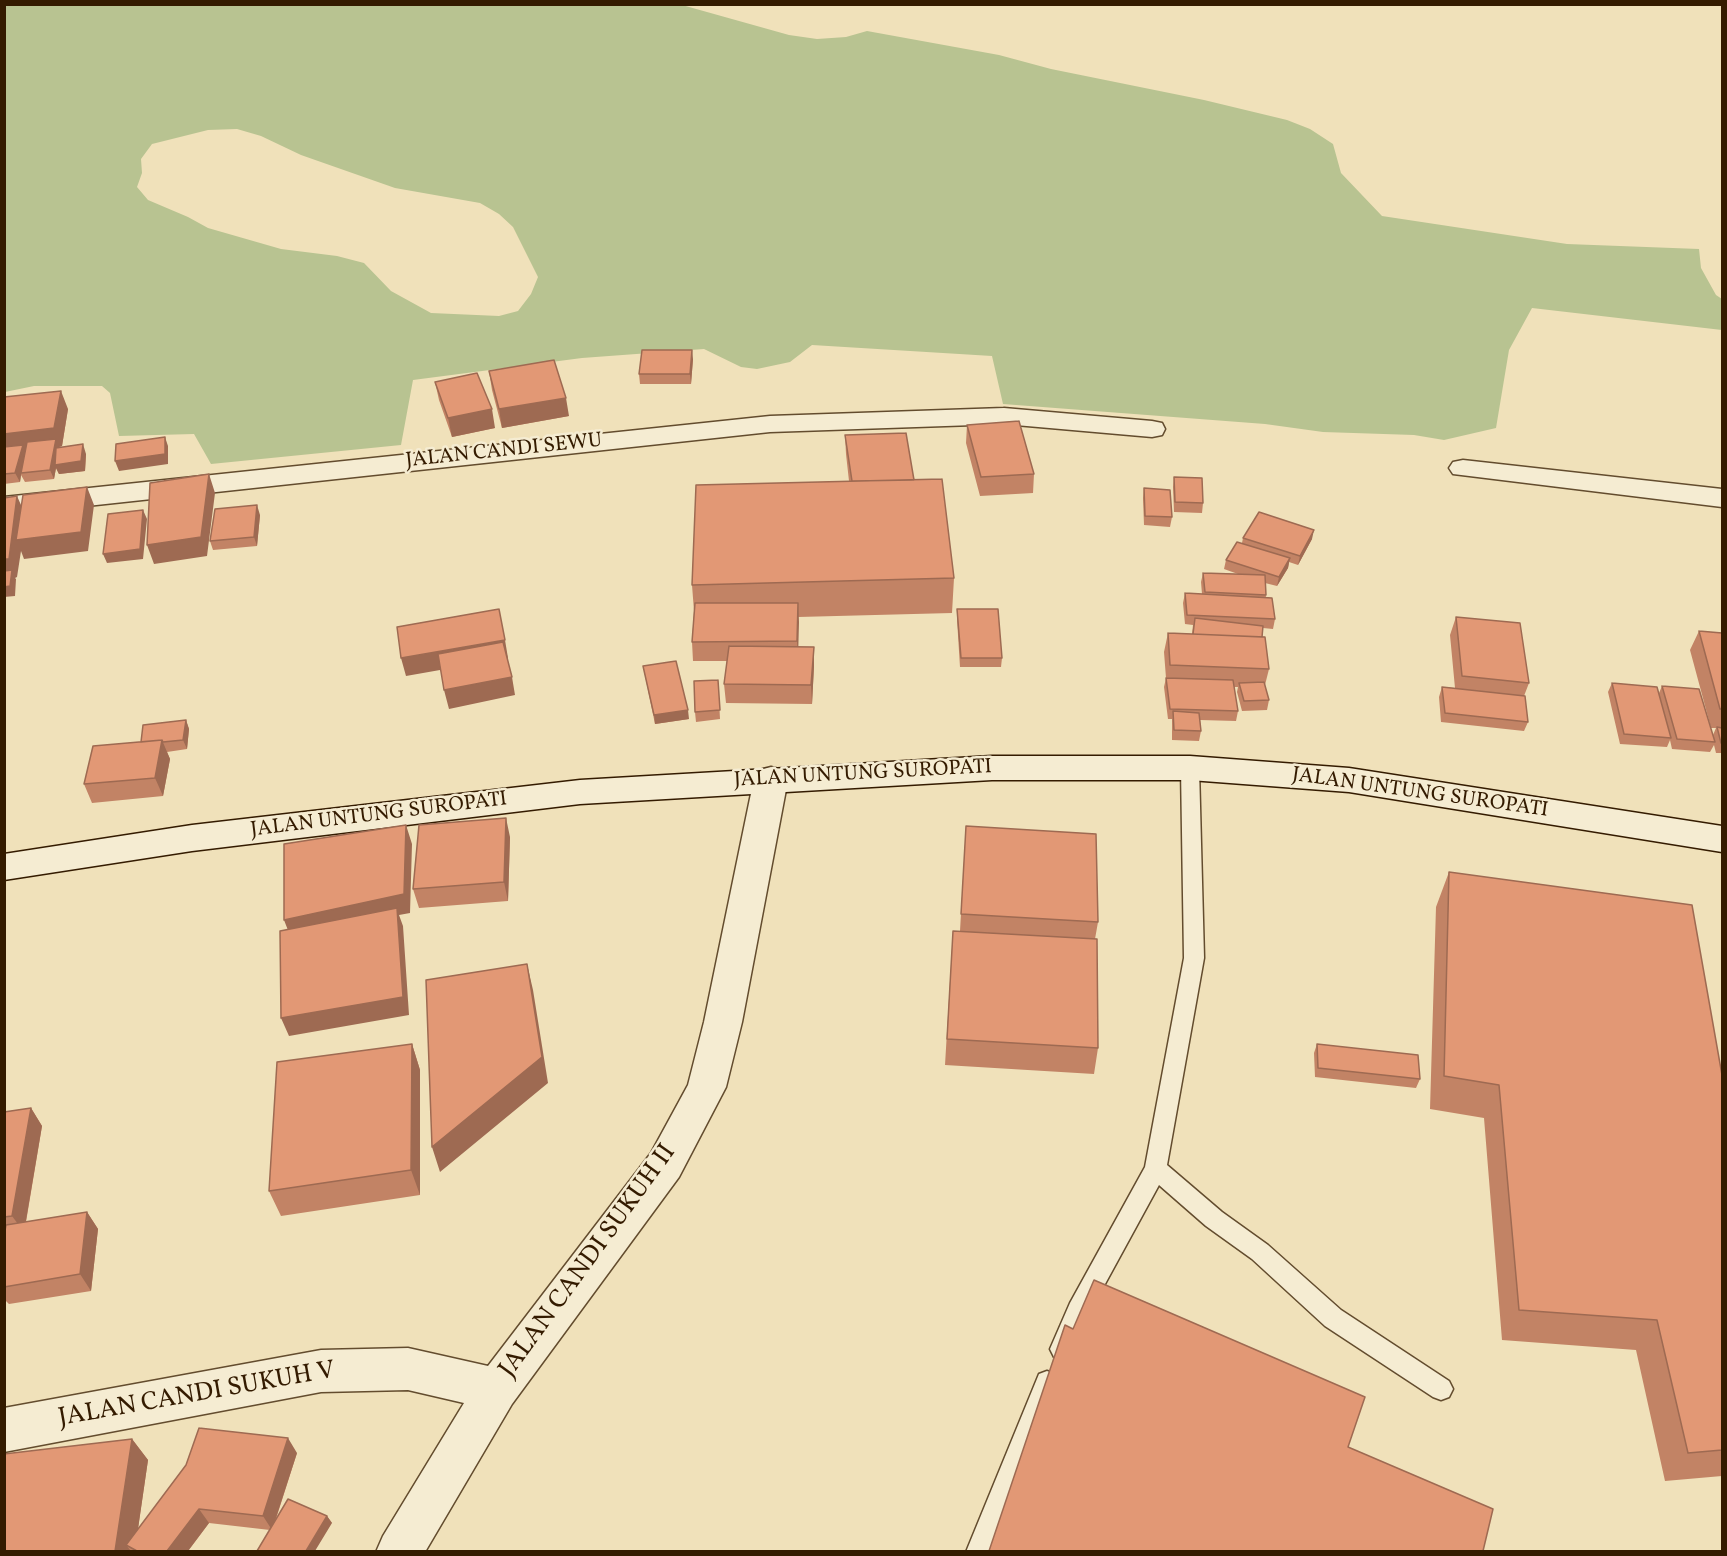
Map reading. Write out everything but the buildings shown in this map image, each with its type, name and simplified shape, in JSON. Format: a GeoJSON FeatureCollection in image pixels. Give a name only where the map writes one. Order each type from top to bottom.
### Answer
{"type":"FeatureCollection","features":[{"type":"Feature","properties":{"kind":"street","name":"JALAN CANDI SEWU"},"geometry":{"type":"LineString","coordinates":[[4,506],[770,424],[1004,416],[1152,429]]}},
{"type":"Feature","properties":{"kind":"street"},"geometry":{"type":"LineString","coordinates":[[1463,468],[1722,498]]}},
{"type":"Feature","properties":{"kind":"street","name":"JALAN UNTUNG SUROPATI"},"geometry":{"type":"LineString","coordinates":[[4,867],[192,838],[580,792],[771,779],[992,768],[1190,768],[1349,780],[1722,839]]}},
{"type":"Feature","properties":{"kind":"street","name":"JALAN CANDI SUKUH II"},"geometry":{"type":"LineString","coordinates":[[399,1551],[496,1389],[665,1165],[706,1087],[723,1022],[771,779]]}},
{"type":"Feature","properties":{"kind":"street","name":"JALAN CANDI SUKUH V"},"geometry":{"type":"LineString","coordinates":[[4,1430],[321,1371],[408,1369],[496,1389]]}},
{"type":"Feature","properties":{"kind":"lane"},"geometry":{"type":"LineString","coordinates":[[978,1551],[1078,1311],[1156,1169],[1194,958],[1190,768]]}},
{"type":"Feature","properties":{"kind":"lane"},"geometry":{"type":"LineString","coordinates":[[1156,1169],[1214,1220],[1260,1252],[1333,1318],[1441,1389]]}},
{"type":"Feature","properties":{"kind":"green space"},"geometry":{"type":"Polygon","coordinates":[[[4,5],[682,5],[789,35],[817,39],[846,37],[867,31],[999,55],[1051,69],[1204,100],[1287,120],[1310,129],[1333,144],[1341,173],[1382,216],[1567,244],[1699,249],[1701,268],[1716,295],[1722,299],[1722,330],[1532,308],[1509,350],[1496,428],[1444,440],[1414,435],[1323,432],[1265,424],[1003,404],[992,356],[812,345],[790,362],[757,369],[741,367],[704,349],[582,358],[413,380],[401,445],[211,464],[194,434],[119,436],[110,393],[102,386],[34,386],[5,392],[4,5]],[[237,129],[208,130],[152,144],[141,159],[142,173],[137,187],[148,200],[208,228],[281,249],[337,256],[364,263],[391,291],[431,313],[499,316],[518,311],[531,294],[538,277],[513,227],[499,214],[480,203],[395,188],[301,155],[261,136],[237,129]]]}}]}
